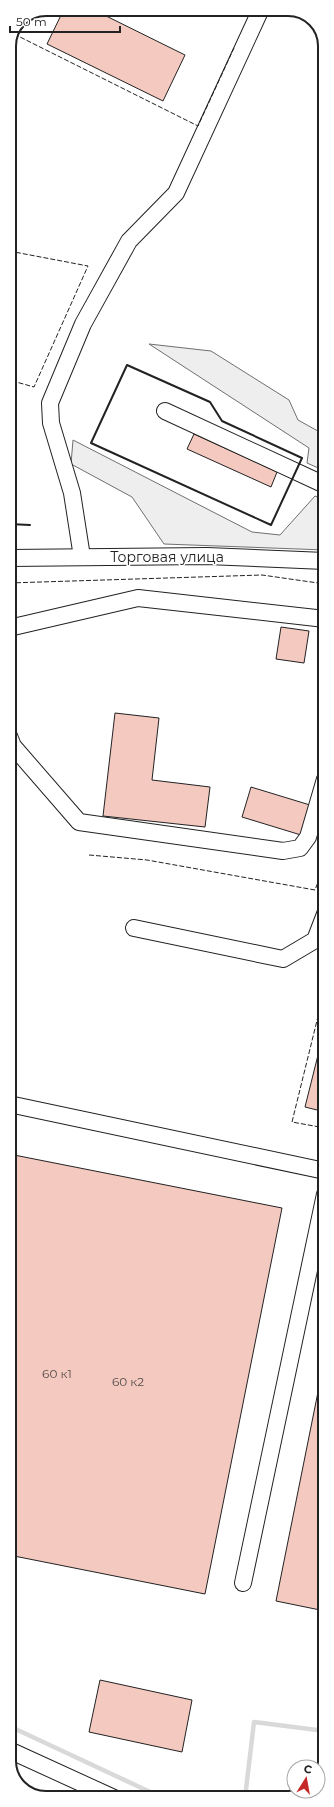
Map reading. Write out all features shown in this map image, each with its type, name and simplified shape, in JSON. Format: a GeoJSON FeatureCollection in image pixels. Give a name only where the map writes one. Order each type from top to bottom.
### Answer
{"type":"FeatureCollection","features":[{"type":"Feature","properties":{"kind":"street"},"geometry":{"type":"LineString","coordinates":[[82,557],[72,493],[50,423],[50,404],[83,324],[129,241],[176,193],[258,16]]}},
{"type":"Feature","properties":{"kind":"street"},"geometry":{"type":"LineString","coordinates":[[165,411],[318,482]]}},
{"type":"Feature","properties":{"kind":"street","name":"Торговая улица"},"geometry":{"type":"LineString","coordinates":[[16,558],[207,556],[318,561]]}},
{"type":"Feature","properties":{"kind":"street"},"geometry":{"type":"LineString","coordinates":[[16,626],[138,598],[318,618]]}},
{"type":"Feature","properties":{"kind":"street"},"geometry":{"type":"LineString","coordinates":[[16,751],[79,822],[283,851],[300,848],[308,837],[318,803]]}},
{"type":"Feature","properties":{"kind":"street"},"geometry":{"type":"LineString","coordinates":[[134,928],[283,959],[315,940],[318,932]]}},
{"type":"Feature","properties":{"kind":"street"},"geometry":{"type":"LineString","coordinates":[[16,1105],[318,1170]]}},
{"type":"Feature","properties":{"kind":"street"},"geometry":{"type":"LineString","coordinates":[[243,1583],[318,1227]]}},
{"type":"Feature","properties":{"kind":"street"},"geometry":{"type":"LineString","coordinates":[[16,1753],[99,1791]]}},
{"type":"Feature","properties":{"kind":"shaded area"},"geometry":{"type":"Polygon","coordinates":[[[149,344],[211,351],[289,400],[298,420],[318,431],[318,468],[307,463],[309,448],[149,344]]]}},
{"type":"Feature","properties":{"kind":"shaded area"},"geometry":{"type":"Polygon","coordinates":[[[73,440],[252,532],[280,535],[315,496],[318,497],[318,550],[164,544],[132,497],[71,464],[73,440]]]}},
{"type":"Feature","properties":{"kind":"building"},"geometry":{"type":"Polygon","coordinates":[[[61,16],[106,16],[185,55],[163,101],[47,44],[61,16]]]}},
{"type":"Feature","properties":{"kind":"building"},"geometry":{"type":"Polygon","coordinates":[[[194,434],[277,472],[271,487],[187,449],[194,434]]]}},
{"type":"Feature","properties":{"kind":"building"},"geometry":{"type":"Polygon","coordinates":[[[281,627],[309,631],[304,663],[276,659],[281,627]]]}},
{"type":"Feature","properties":{"kind":"building"},"geometry":{"type":"Polygon","coordinates":[[[115,713],[159,718],[152,780],[210,787],[205,827],[103,816],[115,713]]]}},
{"type":"Feature","properties":{"kind":"building"},"geometry":{"type":"Polygon","coordinates":[[[251,787],[310,805],[301,835],[242,817],[251,787]]]}},
{"type":"Feature","properties":{"kind":"building"},"geometry":{"type":"Polygon","coordinates":[[[318,1055],[318,1110],[305,1107],[318,1055]]]}},
{"type":"Feature","properties":{"kind":"building"},"geometry":{"type":"Polygon","coordinates":[[[16,1155],[282,1208],[205,1594],[16,1556],[16,1155]]]}},
{"type":"Feature","properties":{"kind":"building"},"geometry":{"type":"Polygon","coordinates":[[[318,1392],[318,1610],[276,1601],[318,1392]]]}},
{"type":"Feature","properties":{"kind":"building"},"geometry":{"type":"Polygon","coordinates":[[[100,1680],[192,1700],[182,1752],[89,1732],[100,1680]]]}},
{"type":"Feature","properties":{"kind":"waterway"},"geometry":{"type":"LineString","coordinates":[[246,1791],[254,1722],[318,1730]]}},
{"type":"Feature","properties":{"kind":"waterway"},"geometry":{"type":"LineString","coordinates":[[16,1729],[148,1791]]}},
{"type":"Feature","properties":{"kind":"fence"},"geometry":{"type":"LineString","coordinates":[[28,22],[35,18]]}},
{"type":"Feature","properties":{"kind":"fence"},"geometry":{"type":"LineString","coordinates":[[18,36],[198,126],[234,48]]}},
{"type":"Feature","properties":{"kind":"fence"},"geometry":{"type":"LineString","coordinates":[[16,252],[88,266],[34,387],[16,382]]}},
{"type":"Feature","properties":{"kind":"fence"},"geometry":{"type":"LineString","coordinates":[[16,583],[262,575],[318,583]]}},
{"type":"Feature","properties":{"kind":"fence"},"geometry":{"type":"LineString","coordinates":[[89,855],[147,860],[315,890],[318,882]]}},
{"type":"Feature","properties":{"kind":"fence"},"geometry":{"type":"LineString","coordinates":[[318,1016],[292,1122],[318,1127]]}},
{"type":"Feature","properties":{"kind":"wall"},"geometry":{"type":"LineString","coordinates":[[127,365],[210,402],[222,421],[302,458],[271,525],[91,443],[127,365]]}},
{"type":"Feature","properties":{"kind":"wall"},"geometry":{"type":"LineString","coordinates":[[16,524],[30,525]]}}]}
